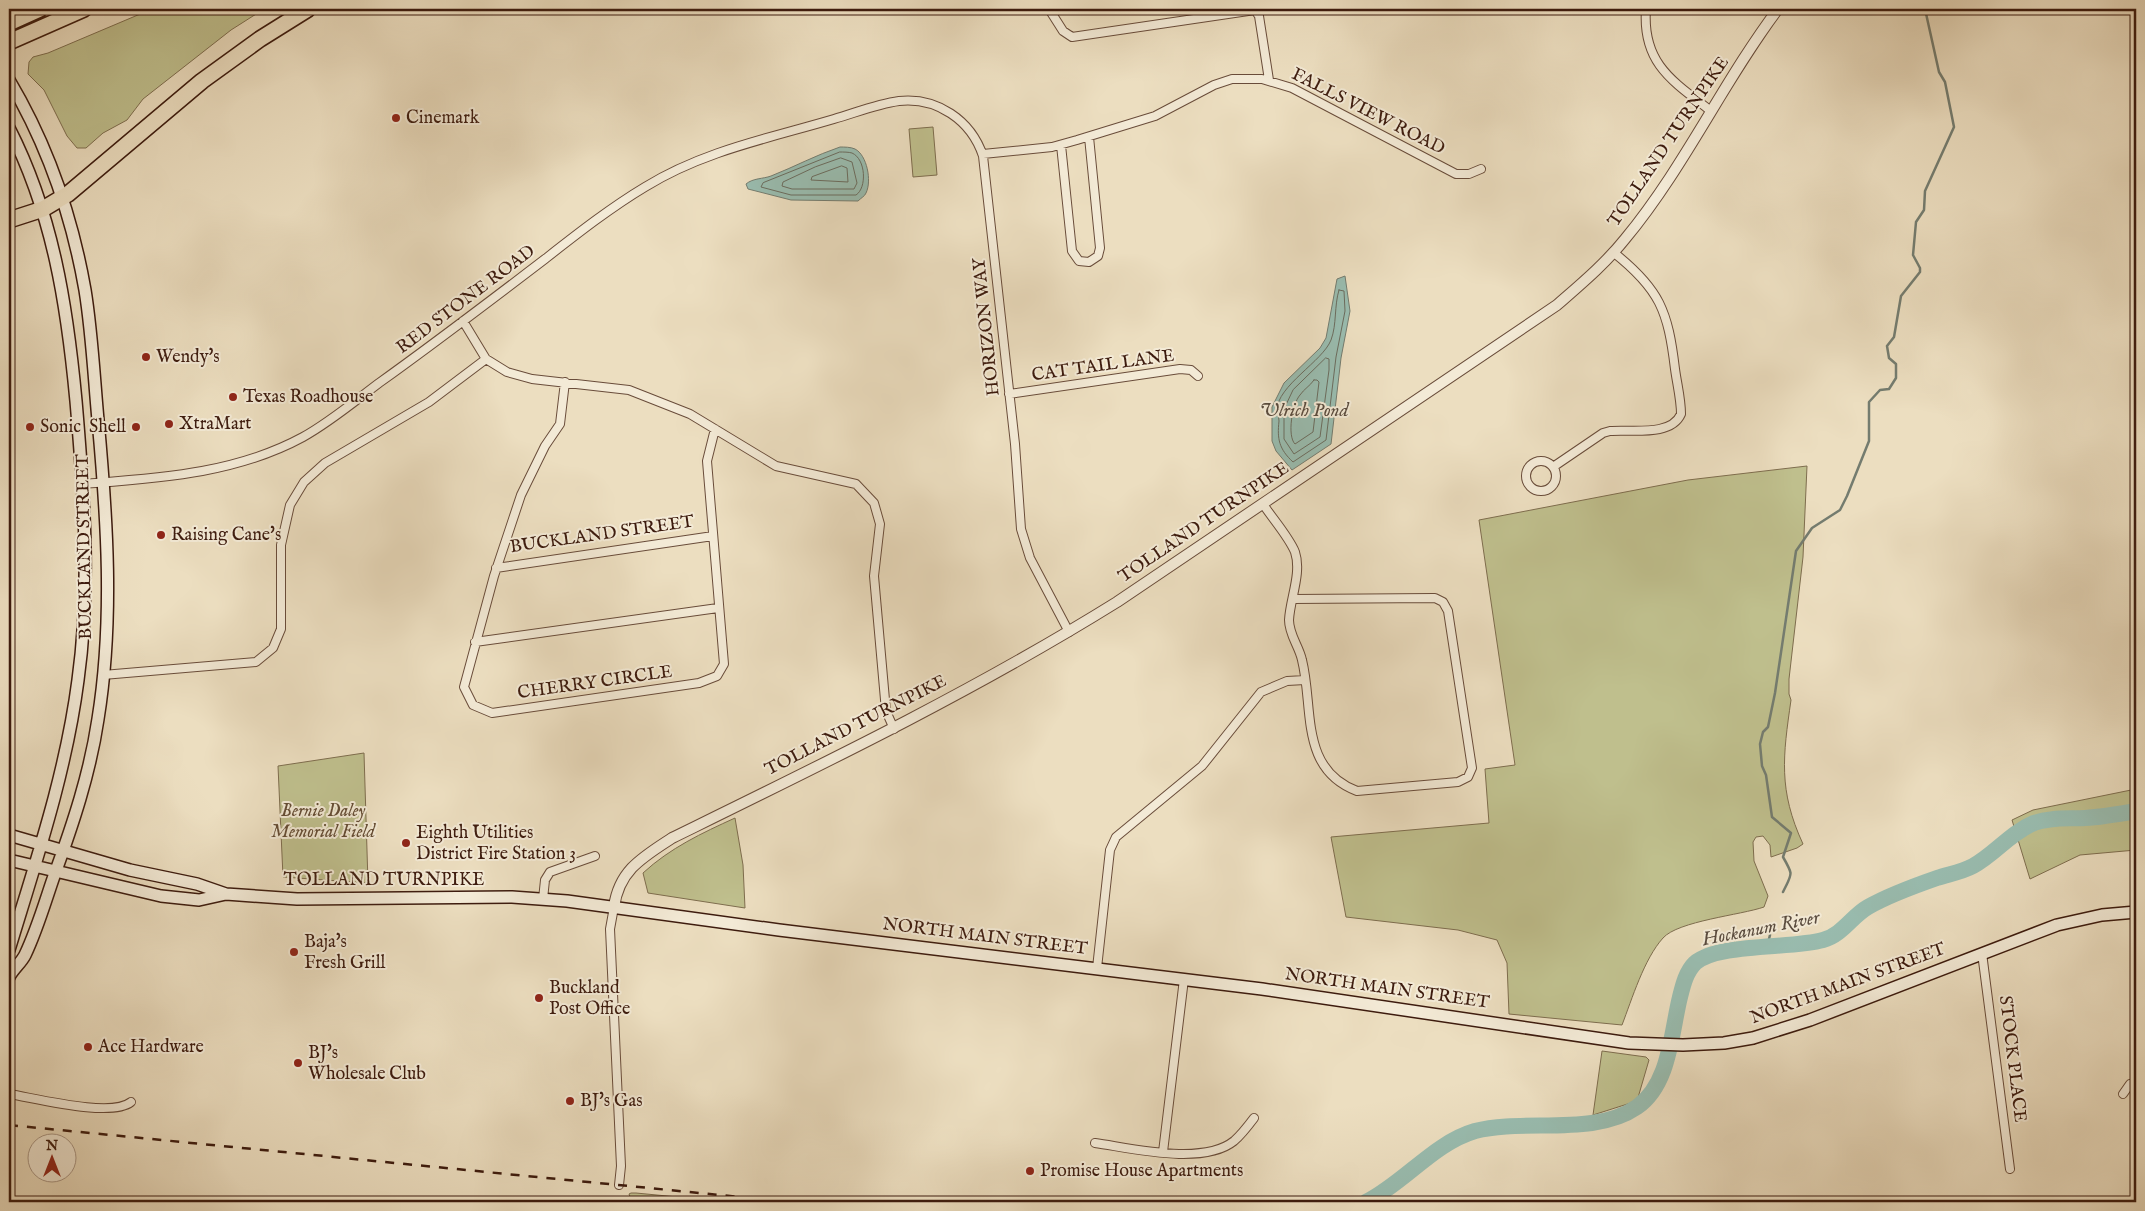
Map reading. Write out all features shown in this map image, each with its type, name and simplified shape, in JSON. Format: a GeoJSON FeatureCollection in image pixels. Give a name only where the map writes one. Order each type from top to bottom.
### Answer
{"type":"FeatureCollection","features":[{"type":"Feature","properties":{"kind":"highway"},"geometry":{"type":"LineString","coordinates":[[9,23],[40,9]]}},
{"type":"Feature","properties":{"kind":"highway"},"geometry":{"type":"LineString","coordinates":[[10,42],[84,9]]}},
{"type":"Feature","properties":{"kind":"highway"},"geometry":{"type":"LineString","coordinates":[[9,220],[43,209],[62,198],[202,81],[260,39],[308,9]]}},
{"type":"Feature","properties":{"kind":"main road","name":"BUCKLAND STREET"},"geometry":{"type":"LineString","coordinates":[[9,80],[36,130],[62,198],[77,252],[87,302],[104,482],[106,591],[103,675],[98,719],[88,768],[64,850],[25,956],[9,978]]}},
{"type":"Feature","properties":{"kind":"main road","name":"BUCKLAND STREET"},"geometry":{"type":"LineString","coordinates":[[9,128],[30,173],[43,209],[56,253],[66,307],[83,484],[86,571],[81,658],[67,745],[42,844],[9,950]]}},
{"type":"Feature","properties":{"kind":"main road","name":"TOLLAND TURNPIKE"},"geometry":{"type":"LineString","coordinates":[[9,835],[130,870],[197,884],[226,894],[297,899],[488,897],[543,899],[614,907]]}},
{"type":"Feature","properties":{"kind":"main road","name":"TOLLAND TURNPIKE"},"geometry":{"type":"LineString","coordinates":[[9,860],[169,897],[199,900],[226,894]]}},
{"type":"Feature","properties":{"kind":"main road","name":"NORTH MAIN STREET"},"geometry":{"type":"LineString","coordinates":[[614,907],[1184,979],[1657,1045],[1724,1043],[1780,1030],[1982,953],[2077,920],[2136,912]]}},
{"type":"Feature","properties":{"kind":"street"},"geometry":{"type":"LineString","coordinates":[[1049,9],[1061,29],[1072,37],[1254,10],[1258,14],[1269,80]]}},
{"type":"Feature","properties":{"kind":"street"},"geometry":{"type":"LineString","coordinates":[[1646,9],[1645,21],[1650,50],[1673,81],[1711,111]]}},
{"type":"Feature","properties":{"kind":"street","name":"TOLLAND TURNPIKE"},"geometry":{"type":"LineString","coordinates":[[614,907],[616,891],[628,871],[646,855],[672,838],[894,729],[1070,632],[1263,504],[1557,304],[1593,274],[1613,252],[1658,194],[1778,9]]}},
{"type":"Feature","properties":{"kind":"street","name":"FALLS VIEW ROAD"},"geometry":{"type":"LineString","coordinates":[[983,154],[1061,145],[1089,137],[1155,116],[1224,81],[1245,77],[1269,80],[1299,92],[1453,172],[1465,175],[1482,169]]}},
{"type":"Feature","properties":{"kind":"street","name":"HORIZON WAY"},"geometry":{"type":"LineString","coordinates":[[860,111],[906,101],[938,106],[964,124],[976,140],[983,154],[987,174],[1010,394],[1023,537],[1030,558],[1070,632]]}},
{"type":"Feature","properties":{"kind":"street","name":"RED STONE ROAD"},"geometry":{"type":"LineString","coordinates":[[83,484],[193,474],[265,454],[305,436],[463,321],[595,221],[646,186],[718,152],[860,111]]}},
{"type":"Feature","properties":{"kind":"street"},"geometry":{"type":"LineString","coordinates":[[1061,145],[1072,251],[1079,261],[1089,262],[1096,258],[1100,248],[1089,137]]}},
{"type":"Feature","properties":{"kind":"street"},"geometry":{"type":"LineString","coordinates":[[1553,467],[1610,430],[1669,427],[1678,420],[1681,414],[1671,338],[1665,314],[1646,281],[1613,252]]}},
{"type":"Feature","properties":{"kind":"street"},"geometry":{"type":"LineString","coordinates":[[463,321],[486,359],[515,374],[532,379],[629,390],[690,414],[776,466],[856,484],[874,503],[880,524],[874,576],[876,607],[886,711],[894,729]]}},
{"type":"Feature","properties":{"kind":"street"},"geometry":{"type":"LineString","coordinates":[[103,675],[256,662],[273,648],[281,629],[281,545],[290,506],[304,482],[325,463],[429,402],[486,359]]}},
{"type":"Feature","properties":{"kind":"street","name":"CAT TAIL LANE"},"geometry":{"type":"LineString","coordinates":[[1010,394],[1180,369],[1190,370],[1198,376]]}},
{"type":"Feature","properties":{"kind":"street","name":"CHERRY CIRCLE"},"geometry":{"type":"LineString","coordinates":[[565,382],[560,424],[545,446],[521,495],[496,568],[464,688],[473,705],[492,713],[699,683],[717,676],[724,664],[707,461],[715,429]]}},
{"type":"Feature","properties":{"kind":"street"},"geometry":{"type":"LineString","coordinates":[[1540,461],[1553,467],[1557,476],[1550,489],[1540,492],[1531,488],[1526,474],[1531,465],[1540,461]]}},
{"type":"Feature","properties":{"kind":"street"},"geometry":{"type":"LineString","coordinates":[[1263,504],[1295,552],[1296,573],[1289,620],[1293,638],[1302,658],[1310,726],[1316,749],[1328,773],[1342,785],[1357,791],[1458,782],[1468,776],[1472,768],[1448,611],[1443,602],[1435,598],[1293,599]]}},
{"type":"Feature","properties":{"kind":"street","name":"BUCKLAND STREET"},"geometry":{"type":"LineString","coordinates":[[496,568],[713,536]]}},
{"type":"Feature","properties":{"kind":"street"},"geometry":{"type":"LineString","coordinates":[[475,642],[718,608]]}},
{"type":"Feature","properties":{"kind":"street"},"geometry":{"type":"LineString","coordinates":[[1097,968],[1110,850],[1116,837],[1202,766],[1261,692],[1286,681],[1305,680]]}},
{"type":"Feature","properties":{"kind":"street"},"geometry":{"type":"LineString","coordinates":[[543,899],[545,881],[550,872],[595,856]]}},
{"type":"Feature","properties":{"kind":"street"},"geometry":{"type":"LineString","coordinates":[[614,907],[610,928],[621,1166],[619,1185]]}},
{"type":"Feature","properties":{"kind":"street","name":"STOCK PLACE"},"geometry":{"type":"LineString","coordinates":[[1982,953],[2010,1169]]}},
{"type":"Feature","properties":{"kind":"street"},"geometry":{"type":"LineString","coordinates":[[1163,1152],[1184,979]]}},
{"type":"Feature","properties":{"kind":"street"},"geometry":{"type":"LineString","coordinates":[[2123,1094],[2130,1084],[2136,1083]]}},
{"type":"Feature","properties":{"kind":"street"},"geometry":{"type":"LineString","coordinates":[[9,1094],[101,1109],[124,1107],[131,1102]]}},
{"type":"Feature","properties":{"kind":"street"},"geometry":{"type":"LineString","coordinates":[[1095,1143],[1190,1154],[1213,1151],[1233,1142],[1254,1118]]}},
{"type":"Feature","properties":{"kind":"green space"},"geometry":{"type":"Polygon","coordinates":[[[152,9],[264,9],[231,30],[143,99],[127,120],[103,133],[86,148],[77,148],[67,136],[44,90],[28,74],[29,62],[33,57],[48,53],[152,9]]]}},
{"type":"Feature","properties":{"kind":"green space"},"geometry":{"type":"Polygon","coordinates":[[[933,127],[937,175],[913,177],[909,129],[933,127]]]}},
{"type":"Feature","properties":{"kind":"green space"},"geometry":{"type":"Polygon","coordinates":[[[1807,466],[1803,557],[1789,679],[1791,700],[1785,756],[1786,789],[1789,807],[1803,844],[1771,857],[1770,845],[1763,836],[1756,837],[1753,842],[1754,861],[1768,896],[1764,907],[1695,923],[1671,932],[1663,938],[1644,968],[1622,1025],[1509,1014],[1507,963],[1497,940],[1458,930],[1346,917],[1331,837],[1489,823],[1485,769],[1515,765],[1479,520],[1688,480],[1807,466]]]}},
{"type":"Feature","properties":{"kind":"green space","name":"Bernie Daley Memorial Field"},"geometry":{"type":"Polygon","coordinates":[[[364,753],[368,883],[283,877],[278,766],[364,753]]]}},
{"type":"Feature","properties":{"kind":"green space"},"geometry":{"type":"Polygon","coordinates":[[[2136,789],[2136,850],[2080,855],[2030,879],[2012,820],[2033,810],[2136,789]]]}},
{"type":"Feature","properties":{"kind":"green space"},"geometry":{"type":"Polygon","coordinates":[[[735,818],[743,865],[745,908],[648,893],[643,873],[653,864],[710,829],[735,818]]]}},
{"type":"Feature","properties":{"kind":"green space"},"geometry":{"type":"Polygon","coordinates":[[[1602,1051],[1646,1057],[1649,1060],[1637,1101],[1593,1115],[1602,1051]]]}},
{"type":"Feature","properties":{"kind":"green space"},"geometry":{"type":"Polygon","coordinates":[[[629,1194],[729,1202],[632,1202],[629,1194]]]}},
{"type":"Feature","properties":{"kind":"water"},"geometry":{"type":"Polygon","coordinates":[[[840,147],[855,149],[865,162],[868,188],[865,195],[858,201],[791,200],[748,189],[746,184],[752,181],[771,176],[840,147]]]}},
{"type":"Feature","properties":{"kind":"water","name":"Ulrich Pond"},"geometry":{"type":"Polygon","coordinates":[[[1345,276],[1350,311],[1341,358],[1331,444],[1292,470],[1276,451],[1272,441],[1272,407],[1284,383],[1320,348],[1326,338],[1337,279],[1345,276]]]}},
{"type":"Feature","properties":{"kind":"waterway"},"geometry":{"type":"LineString","coordinates":[[1783,892],[1790,874],[1783,857],[1791,833],[1772,817],[1766,775],[1762,766],[1760,744],[1763,732],[1768,727],[1775,693],[1796,551],[1812,528],[1840,510],[1869,441],[1869,402],[1880,390],[1889,389],[1896,378],[1896,364],[1889,358],[1887,346],[1894,337],[1901,296],[1920,272],[1920,268],[1913,255],[1916,222],[1924,210],[1925,191],[1954,127],[1945,82],[1939,72],[1925,9]]}},
{"type":"Feature","properties":{"kind":"waterway","name":"Hockanum River"},"geometry":{"type":"LineString","coordinates":[[1366,1202],[1393,1185],[1446,1144],[1475,1131],[1494,1127],[1600,1122],[1620,1116],[1637,1107],[1648,1097],[1663,1072],[1668,1057],[1681,992],[1687,975],[1695,963],[1706,957],[1737,949],[1793,945],[1830,938],[1862,911],[1876,903],[1937,878],[1973,866],[2017,832],[2034,823],[2053,819],[2091,818],[2136,811]]}},
{"type":"Feature","properties":{"kind":"waterway"},"geometry":{"type":"LineString","coordinates":[[1767,947],[1770,935]]}},
{"type":"Feature","properties":{"kind":"railway"},"geometry":{"type":"LineString","coordinates":[[9,1125],[791,1202]]}},
{"type":"Feature","properties":{"kind":"place","name":"Cinemark"},"geometry":{"type":"Point","coordinates":[396,118]}},
{"type":"Feature","properties":{"kind":"place","name":"Wendy's"},"geometry":{"type":"Point","coordinates":[146,357]}},
{"type":"Feature","properties":{"kind":"place","name":"Texas Roadhouse"},"geometry":{"type":"Point","coordinates":[233,397]}},
{"type":"Feature","properties":{"kind":"place","name":"XtraMart"},"geometry":{"type":"Point","coordinates":[169,424]}},
{"type":"Feature","properties":{"kind":"place","name":"Sonic"},"geometry":{"type":"Point","coordinates":[30,427]}},
{"type":"Feature","properties":{"kind":"place","name":"Shell"},"geometry":{"type":"Point","coordinates":[136,427]}},
{"type":"Feature","properties":{"kind":"place","name":"Raising Cane's"},"geometry":{"type":"Point","coordinates":[161,535]}},
{"type":"Feature","properties":{"kind":"place","name":"Eighth Utilities District Fire Station 3"},"geometry":{"type":"Point","coordinates":[406,843]}},
{"type":"Feature","properties":{"kind":"place","name":"Baja's Fresh Grill"},"geometry":{"type":"Point","coordinates":[294,952]}},
{"type":"Feature","properties":{"kind":"place","name":"Buckland Post Office"},"geometry":{"type":"Point","coordinates":[539,998]}},
{"type":"Feature","properties":{"kind":"place","name":"Ace Hardware"},"geometry":{"type":"Point","coordinates":[88,1047]}},
{"type":"Feature","properties":{"kind":"place","name":"BJ's Wholesale Club"},"geometry":{"type":"Point","coordinates":[298,1063]}},
{"type":"Feature","properties":{"kind":"place","name":"BJ's Gas"},"geometry":{"type":"Point","coordinates":[570,1101]}},
{"type":"Feature","properties":{"kind":"place","name":"Promise House Apartments"},"geometry":{"type":"Point","coordinates":[1030,1171]}}]}
